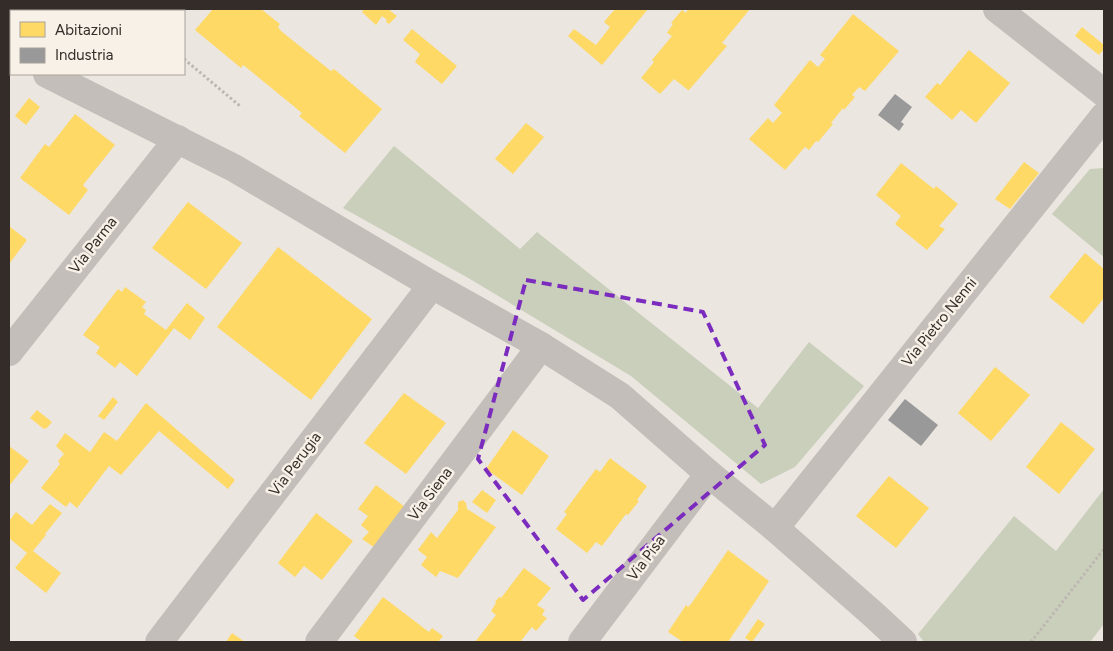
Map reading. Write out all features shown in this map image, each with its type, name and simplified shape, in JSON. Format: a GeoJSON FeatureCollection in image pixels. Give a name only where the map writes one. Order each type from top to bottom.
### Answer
{"type":"FeatureCollection","features":[{"type":"Feature","properties":{"kind":"street"},"geometry":{"type":"LineString","coordinates":[[997,9],[1104,92]]}},
{"type":"Feature","properties":{"kind":"street"},"geometry":{"type":"LineString","coordinates":[[49,75],[234,168],[432,285],[541,346],[620,396],[709,474],[775,528],[903,642]]}},
{"type":"Feature","properties":{"kind":"street","name":"Via Pietro Nenni"},"geometry":{"type":"LineString","coordinates":[[775,528],[1104,116]]}},
{"type":"Feature","properties":{"kind":"street","name":"Via Parma"},"geometry":{"type":"LineString","coordinates":[[9,352],[178,139]]}},
{"type":"Feature","properties":{"kind":"street","name":"Via Perugia"},"geometry":{"type":"LineString","coordinates":[[158,642],[432,285]]}},
{"type":"Feature","properties":{"kind":"street","name":"Via Siena"},"geometry":{"type":"LineString","coordinates":[[318,642],[541,346]]}},
{"type":"Feature","properties":{"kind":"street","name":"Via Pisa"},"geometry":{"type":"LineString","coordinates":[[582,642],[709,474]]}},
{"type":"Feature","properties":{"kind":"path"},"geometry":{"type":"LineString","coordinates":[[185,60],[240,106]]}},
{"type":"Feature","properties":{"kind":"path"},"geometry":{"type":"LineString","coordinates":[[1031,642],[1104,549]]}},
{"type":"Feature","properties":{"kind":"highlighted area"},"geometry":{"type":"Polygon","coordinates":[[[526,280],[703,312],[765,445],[583,600],[478,459],[526,280]]]}},
{"type":"Feature","properties":{"kind":"green space"},"geometry":{"type":"Polygon","coordinates":[[[394,146],[520,249],[537,232],[758,408],[809,342],[864,386],[795,467],[761,484],[631,376],[470,279],[343,208],[394,146]]]}},
{"type":"Feature","properties":{"kind":"green space"},"geometry":{"type":"Polygon","coordinates":[[[1104,168],[1104,257],[1052,214],[1090,169],[1104,168]]]}},
{"type":"Feature","properties":{"kind":"green space"},"geometry":{"type":"Polygon","coordinates":[[[1104,489],[1104,624],[1090,642],[924,642],[918,634],[1014,516],[1056,551],[1104,489]]]}},
{"type":"Feature","properties":{"kind":"building: Abitazioni"},"geometry":{"type":"Polygon","coordinates":[[[213,9],[261,9],[280,24],[278,27],[281,31],[331,71],[334,69],[382,109],[345,153],[299,116],[302,113],[247,68],[243,65],[241,68],[195,30],[213,9]]]}},
{"type":"Feature","properties":{"kind":"building: Abitazioni"},"geometry":{"type":"Polygon","coordinates":[[[364,9],[388,9],[397,16],[389,24],[382,16],[376,25],[362,12],[364,9]]]}},
{"type":"Feature","properties":{"kind":"building: Abitazioni"},"geometry":{"type":"Polygon","coordinates":[[[615,9],[648,9],[602,65],[568,36],[574,29],[596,45],[610,27],[604,22],[615,9]]]}},
{"type":"Feature","properties":{"kind":"building: Abitazioni"},"geometry":{"type":"Polygon","coordinates":[[[688,9],[750,9],[722,43],[727,46],[689,90],[674,79],[660,94],[641,78],[654,62],[652,60],[672,36],[667,33],[673,24],[671,23],[682,10],[686,13],[688,9]]]}},
{"type":"Feature","properties":{"kind":"building: Abitazioni"},"geometry":{"type":"Polygon","coordinates":[[[853,14],[899,51],[865,91],[859,87],[852,95],[855,97],[844,110],[843,108],[818,142],[816,141],[809,150],[805,147],[785,170],[749,139],[768,118],[773,123],[782,113],[774,105],[810,60],[818,67],[825,59],[820,55],[853,14]]]}},
{"type":"Feature","properties":{"kind":"building: Abitazioni"},"geometry":{"type":"Polygon","coordinates":[[[1082,27],[1104,45],[1104,49],[1099,55],[1075,36],[1082,27]]]}},
{"type":"Feature","properties":{"kind":"building: Abitazioni"},"geometry":{"type":"Polygon","coordinates":[[[412,29],[457,66],[442,84],[415,62],[420,54],[403,40],[412,29]]]}},
{"type":"Feature","properties":{"kind":"building: Abitazioni"},"geometry":{"type":"Polygon","coordinates":[[[969,50],[1010,83],[976,123],[961,110],[952,120],[925,97],[937,83],[940,85],[969,50]]]}},
{"type":"Feature","properties":{"kind":"building: Abitazioni"},"geometry":{"type":"Polygon","coordinates":[[[29,98],[40,107],[26,125],[15,116],[29,98]]]}},
{"type":"Feature","properties":{"kind":"building: Abitazioni"},"geometry":{"type":"Polygon","coordinates":[[[75,114],[115,145],[83,185],[88,190],[69,215],[20,178],[45,144],[49,147],[75,114]]]}},
{"type":"Feature","properties":{"kind":"building: Abitazioni"},"geometry":{"type":"Polygon","coordinates":[[[526,123],[544,137],[513,174],[495,159],[526,123]]]}},
{"type":"Feature","properties":{"kind":"building: Abitazioni"},"geometry":{"type":"Polygon","coordinates":[[[1024,162],[1039,173],[1010,209],[995,199],[1024,162]]]}},
{"type":"Feature","properties":{"kind":"building: Abitazioni"},"geometry":{"type":"Polygon","coordinates":[[[901,163],[934,189],[936,186],[958,204],[939,226],[945,229],[927,250],[895,224],[901,216],[876,195],[901,163]]]}},
{"type":"Feature","properties":{"kind":"building: Abitazioni"},"geometry":{"type":"Polygon","coordinates":[[[188,202],[242,243],[206,289],[152,248],[188,202]]]}},
{"type":"Feature","properties":{"kind":"building: Abitazioni"},"geometry":{"type":"Polygon","coordinates":[[[9,226],[27,240],[9,264],[9,226]]]}},
{"type":"Feature","properties":{"kind":"building: Abitazioni"},"geometry":{"type":"Polygon","coordinates":[[[278,247],[372,319],[311,400],[217,327],[278,247]]]}},
{"type":"Feature","properties":{"kind":"building: Abitazioni"},"geometry":{"type":"Polygon","coordinates":[[[1085,253],[1104,269],[1104,298],[1083,324],[1049,297],[1085,253]]]}},
{"type":"Feature","properties":{"kind":"building: Abitazioni"},"geometry":{"type":"Polygon","coordinates":[[[125,287],[146,302],[142,307],[146,310],[144,314],[166,330],[187,303],[205,318],[190,340],[174,328],[137,376],[120,362],[115,368],[96,353],[100,347],[83,335],[118,289],[122,292],[125,287]]]}},
{"type":"Feature","properties":{"kind":"building: Abitazioni"},"geometry":{"type":"Polygon","coordinates":[[[995,367],[1030,395],[991,441],[958,413],[995,367]]]}},
{"type":"Feature","properties":{"kind":"building: Abitazioni"},"geometry":{"type":"Polygon","coordinates":[[[404,393],[446,423],[406,474],[364,443],[404,393]]]}},
{"type":"Feature","properties":{"kind":"building: Abitazioni"},"geometry":{"type":"Polygon","coordinates":[[[113,397],[118,402],[104,420],[98,416],[113,397]]]}},
{"type":"Feature","properties":{"kind":"building: Abitazioni"},"geometry":{"type":"Polygon","coordinates":[[[146,403],[235,480],[228,489],[159,431],[121,475],[109,466],[77,508],[70,502],[66,507],[41,488],[60,464],[58,461],[64,454],[56,446],[65,433],[90,452],[104,432],[117,441],[146,403]]]}},
{"type":"Feature","properties":{"kind":"building: Abitazioni"},"geometry":{"type":"Polygon","coordinates":[[[37,410],[52,422],[46,429],[30,418],[37,410]]]}},
{"type":"Feature","properties":{"kind":"building: Abitazioni"},"geometry":{"type":"Polygon","coordinates":[[[1061,422],[1095,449],[1059,494],[1026,467],[1061,422]]]}},
{"type":"Feature","properties":{"kind":"building: Abitazioni"},"geometry":{"type":"Polygon","coordinates":[[[513,430],[549,456],[522,495],[486,469],[513,430]]]}},
{"type":"Feature","properties":{"kind":"building: Abitazioni"},"geometry":{"type":"Polygon","coordinates":[[[9,446],[29,461],[9,486],[9,446]]]}},
{"type":"Feature","properties":{"kind":"building: Abitazioni"},"geometry":{"type":"Polygon","coordinates":[[[610,458],[647,486],[637,500],[639,501],[628,515],[626,514],[602,546],[596,542],[587,553],[556,529],[567,514],[564,512],[596,469],[600,472],[610,458]]]}},
{"type":"Feature","properties":{"kind":"building: Abitazioni"},"geometry":{"type":"Polygon","coordinates":[[[889,476],[929,508],[896,548],[856,516],[889,476]]]}},
{"type":"Feature","properties":{"kind":"building: Abitazioni"},"geometry":{"type":"Polygon","coordinates":[[[376,485],[409,510],[378,550],[362,539],[369,532],[361,525],[368,516],[358,509],[376,485]]]}},
{"type":"Feature","properties":{"kind":"building: Abitazioni"},"geometry":{"type":"Polygon","coordinates":[[[482,490],[496,500],[487,513],[472,502],[482,490]]]}},
{"type":"Feature","properties":{"kind":"building: Abitazioni"},"geometry":{"type":"Polygon","coordinates":[[[463,500],[466,503],[467,509],[496,527],[458,578],[440,571],[436,577],[421,565],[427,557],[418,550],[431,532],[437,538],[458,510],[458,502],[463,500]]]}},
{"type":"Feature","properties":{"kind":"building: Abitazioni"},"geometry":{"type":"Polygon","coordinates":[[[50,504],[62,513],[33,551],[61,573],[46,593],[15,568],[27,553],[9,538],[9,521],[16,512],[32,525],[50,504]]]}},
{"type":"Feature","properties":{"kind":"building: Abitazioni"},"geometry":{"type":"Polygon","coordinates":[[[316,513],[353,541],[322,580],[304,566],[295,577],[278,563],[316,513]]]}},
{"type":"Feature","properties":{"kind":"building: Abitazioni"},"geometry":{"type":"Polygon","coordinates":[[[728,550],[769,581],[728,642],[683,642],[668,632],[686,605],[688,607],[691,604],[728,550]]]}},
{"type":"Feature","properties":{"kind":"building: Abitazioni"},"geometry":{"type":"Polygon","coordinates":[[[524,568],[551,588],[537,605],[545,610],[542,615],[547,618],[536,631],[532,627],[520,642],[475,642],[496,615],[491,611],[495,602],[499,597],[501,598],[524,568]]]}},
{"type":"Feature","properties":{"kind":"building: Abitazioni"},"geometry":{"type":"Polygon","coordinates":[[[383,597],[429,632],[432,628],[443,636],[438,642],[362,642],[354,636],[383,597]]]}},
{"type":"Feature","properties":{"kind":"building: Abitazioni"},"geometry":{"type":"Polygon","coordinates":[[[758,619],[765,624],[752,642],[745,638],[758,619]]]}},
{"type":"Feature","properties":{"kind":"building: Abitazioni"},"geometry":{"type":"Polygon","coordinates":[[[232,633],[245,642],[226,642],[232,633]]]}},
{"type":"Feature","properties":{"kind":"building: Industria"},"geometry":{"type":"Polygon","coordinates":[[[895,94],[912,107],[901,122],[904,124],[899,131],[878,115],[895,94]]]}},
{"type":"Feature","properties":{"kind":"building: Industria"},"geometry":{"type":"Polygon","coordinates":[[[905,399],[938,425],[921,446],[888,420],[905,399]]]}}]}
